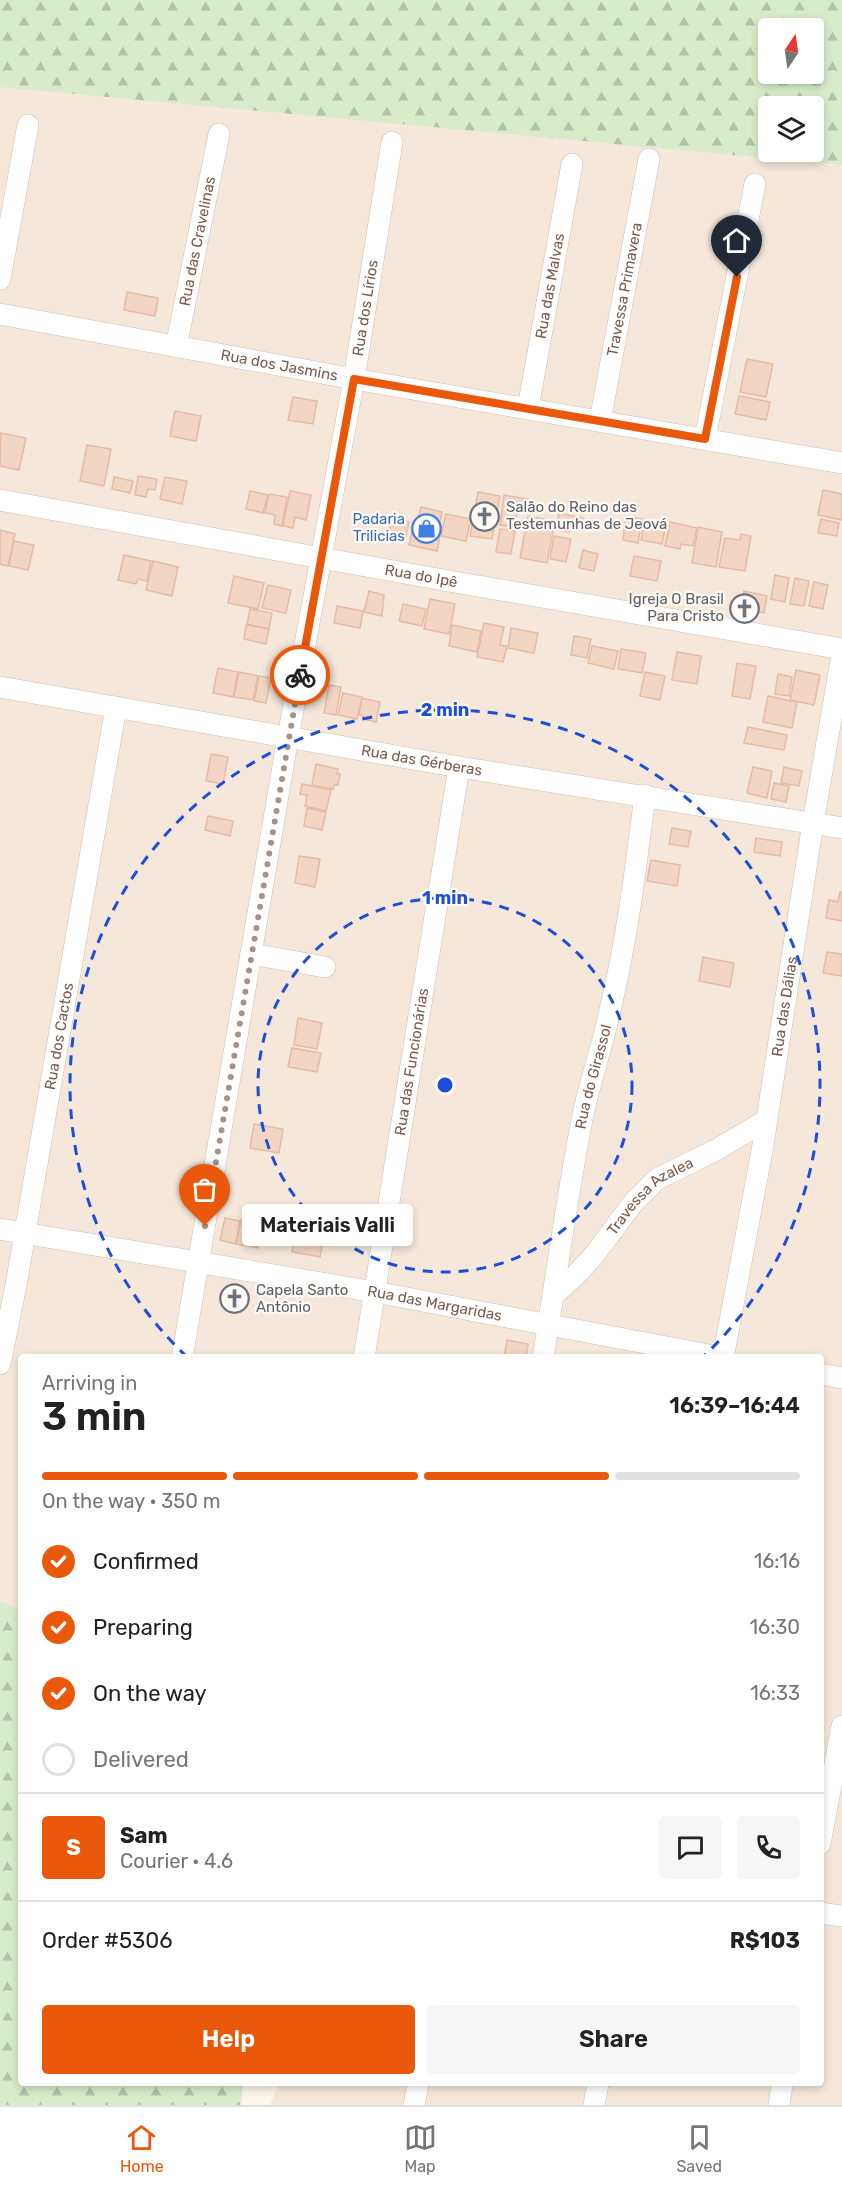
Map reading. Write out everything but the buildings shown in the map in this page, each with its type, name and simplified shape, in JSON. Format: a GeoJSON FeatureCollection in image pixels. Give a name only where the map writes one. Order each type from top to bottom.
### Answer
{"type":"FeatureCollection","features":[{"type":"Feature","properties":{"kind":"street"},"geometry":{"type":"LineString","coordinates":[[0,279],[28,124]]}},
{"type":"Feature","properties":{"kind":"street","name":"Rua das Cravelinas"},"geometry":{"type":"LineString","coordinates":[[176,347],[219,134]]}},
{"type":"Feature","properties":{"kind":"street","name":"Rua dos Lírios"},"geometry":{"type":"LineString","coordinates":[[183,1354],[288,737],[354,379],[392,142]]}},
{"type":"Feature","properties":{"kind":"street","name":"Travessa Primavera"},"geometry":{"type":"LineString","coordinates":[[600,421],[649,159]]}},
{"type":"Feature","properties":{"kind":"street","name":"Rua das Malvas"},"geometry":{"type":"LineString","coordinates":[[528,408],[572,164]]}},
{"type":"Feature","properties":{"kind":"street"},"geometry":{"type":"LineString","coordinates":[[705,439],[756,184]]}},
{"type":"Feature","properties":{"kind":"street","name":"Rua dos Jasmins"},"geometry":{"type":"LineString","coordinates":[[0,314],[354,379],[842,463]]}},
{"type":"Feature","properties":{"kind":"street","name":"Rua do Ipê"},"geometry":{"type":"LineString","coordinates":[[0,500],[842,649]]}},
{"type":"Feature","properties":{"kind":"street","name":"Rua das Dálias"},"geometry":{"type":"LineString","coordinates":[[725,1354],[756,1182],[842,655]]}},
{"type":"Feature","properties":{"kind":"street","name":"Rua das Gérberas"},"geometry":{"type":"LineString","coordinates":[[0,687],[459,766],[842,828]]}},
{"type":"Feature","properties":{"kind":"street","name":"Rua dos Cactos"},"geometry":{"type":"LineString","coordinates":[[0,1364],[25,1233],[116,707]]}},
{"type":"Feature","properties":{"kind":"street","name":"Rua das Funcionárias"},"geometry":{"type":"LineString","coordinates":[[365,1354],[459,766]]}},
{"type":"Feature","properties":{"kind":"street","name":"Rua do Girassol"},"geometry":{"type":"LineString","coordinates":[[544,1354],[555,1294],[566,1205],[581,1125],[622,958],[645,795]]}},
{"type":"Feature","properties":{"kind":"street"},"geometry":{"type":"LineString","coordinates":[[251,954],[325,967]]}},
{"type":"Feature","properties":{"kind":"street","name":"Travessa Azalea"},"geometry":{"type":"LineString","coordinates":[[555,1294],[595,1254],[633,1203],[657,1179],[716,1150],[765,1121]]}},
{"type":"Feature","properties":{"kind":"street","name":"Rua das Margaridas"},"geometry":{"type":"LineString","coordinates":[[0,1229],[375,1292],[709,1354]]}},
{"type":"Feature","properties":{"kind":"street"},"geometry":{"type":"LineString","coordinates":[[824,1375],[842,1378]]}},
{"type":"Feature","properties":{"kind":"street"},"geometry":{"type":"LineString","coordinates":[[824,1823],[842,1726]]}},
{"type":"Feature","properties":{"kind":"street"},"geometry":{"type":"LineString","coordinates":[[824,1913],[842,1916]]}},
{"type":"Feature","properties":{"kind":"street"},"geometry":{"type":"LineString","coordinates":[[414,2105],[418,2086]]}},
{"type":"Feature","properties":{"kind":"street"},"geometry":{"type":"LineString","coordinates":[[594,2105],[598,2086]]}},
{"type":"Feature","properties":{"kind":"street"},"geometry":{"type":"LineString","coordinates":[[779,2105],[782,2086]]}},
{"type":"Feature","properties":{"kind":"shaded area"},"geometry":{"type":"Polygon","coordinates":[[[0,85],[758,150],[758,162],[824,162],[824,155],[842,157],[842,2105],[270,2105],[278,2086],[824,2086],[824,1354],[18,1354],[18,1622],[0,1614],[0,85]]]}},
{"type":"Feature","properties":{"kind":"green space"},"geometry":{"type":"Polygon","coordinates":[[[0,0],[842,0],[842,165],[810,162],[824,162],[824,96],[758,96],[758,157],[0,87],[0,0]]]}},
{"type":"Feature","properties":{"kind":"green space"},"geometry":{"type":"Polygon","coordinates":[[[0,1601],[18,1609],[18,2086],[243,2086],[241,2105],[0,2105],[0,1601]]]}},
{"type":"Feature","properties":{"kind":"way so far"},"geometry":{"type":"LineString","coordinates":[[205,1226],[300,675]]}},
{"type":"Feature","properties":{"kind":"place","name":"Salão do Reino das Testemunhas de Jeová"},"geometry":{"type":"Point","coordinates":[485,516]}},
{"type":"Feature","properties":{"kind":"place","name":"Padaria Trilicias"},"geometry":{"type":"Point","coordinates":[426,528]}},
{"type":"Feature","properties":{"kind":"place","name":"Igreja O Brasil Para Cristo"},"geometry":{"type":"Point","coordinates":[745,608]}},
{"type":"Feature","properties":{"kind":"place","name":"Materiais Valli"},"geometry":{"type":"Point","coordinates":[205,1226]}},
{"type":"Feature","properties":{"kind":"place","name":"Capela Santo Antônio"},"geometry":{"type":"Point","coordinates":[235,1299]}},
{"type":"Feature","properties":{"kind":"route"},"geometry":{"type":"LineString","coordinates":[[300,675],[354,379],[705,439],[737,277]]}}]}
